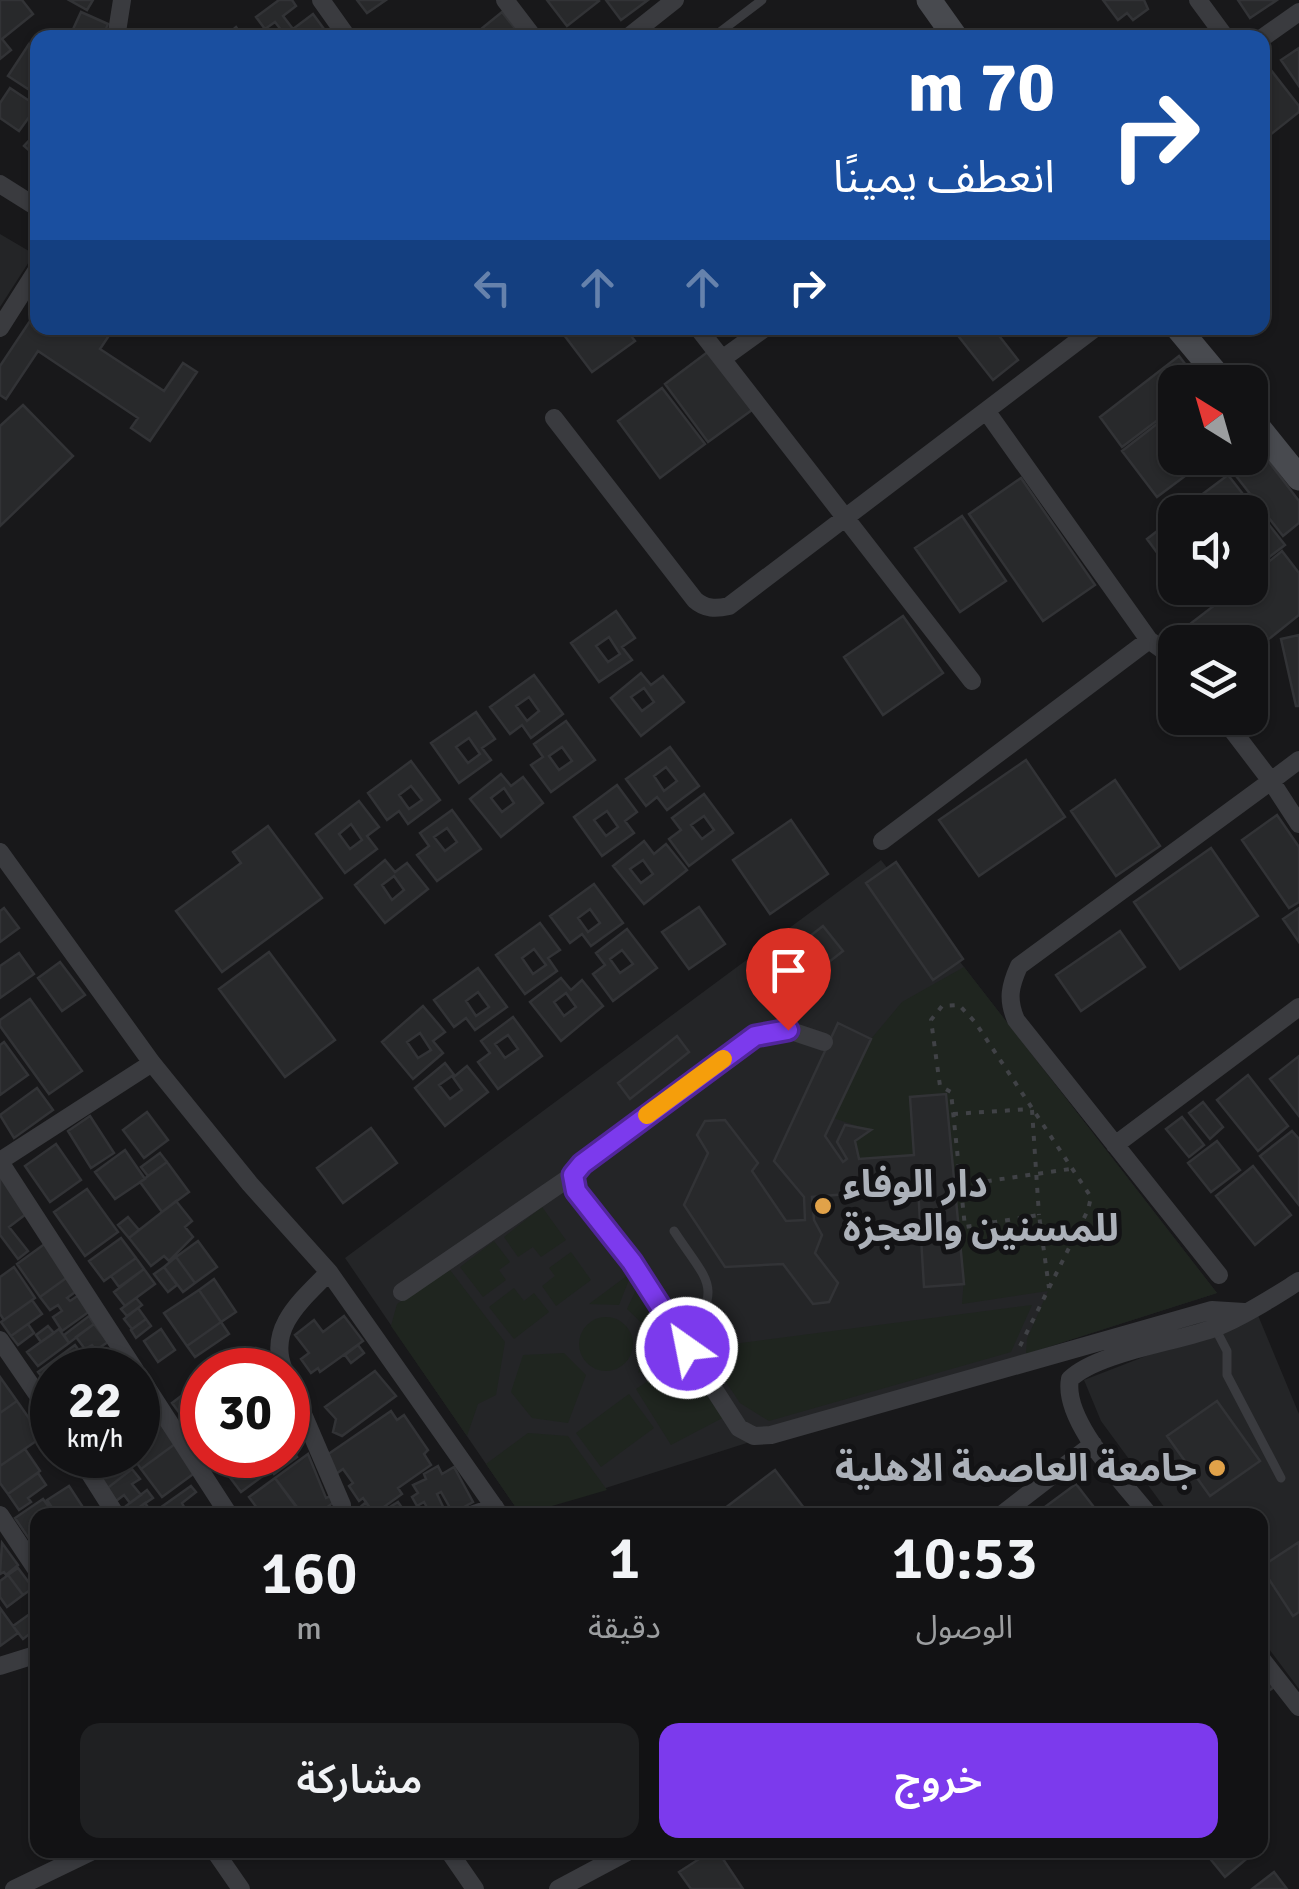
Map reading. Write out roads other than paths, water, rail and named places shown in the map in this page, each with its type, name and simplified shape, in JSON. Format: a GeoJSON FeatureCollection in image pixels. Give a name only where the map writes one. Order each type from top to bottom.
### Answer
{"type":"FeatureCollection","features":[{"type":"Feature","properties":{"kind":"street"},"geometry":{"type":"LineString","coordinates":[[117,30],[122,0]]}},
{"type":"Feature","properties":{"kind":"street"},"geometry":{"type":"LineString","coordinates":[[320,0],[342,30]]}},
{"type":"Feature","properties":{"kind":"street"},"geometry":{"type":"LineString","coordinates":[[505,0],[528,30]]}},
{"type":"Feature","properties":{"kind":"street"},"geometry":{"type":"LineString","coordinates":[[637,30],[675,0]]}},
{"type":"Feature","properties":{"kind":"street"},"geometry":{"type":"LineString","coordinates":[[929,0],[950,30]]}},
{"type":"Feature","properties":{"kind":"street"},"geometry":{"type":"LineString","coordinates":[[1198,0],[1220,30]]}},
{"type":"Feature","properties":{"kind":"street"},"geometry":{"type":"LineString","coordinates":[[1270,32],[1299,12]]}},
{"type":"Feature","properties":{"kind":"street"},"geometry":{"type":"LineString","coordinates":[[0,184],[30,203]]}},
{"type":"Feature","properties":{"kind":"street"},"geometry":{"type":"LineString","coordinates":[[0,328],[30,281]]}},
{"type":"Feature","properties":{"kind":"street"},"geometry":{"type":"LineString","coordinates":[[703,335],[972,681]]}},
{"type":"Feature","properties":{"kind":"street"},"geometry":{"type":"LineString","coordinates":[[722,359],[755,335]]}},
{"type":"Feature","properties":{"kind":"street"},"geometry":{"type":"LineString","coordinates":[[554,418],[695,600],[706,607],[729,606],[1086,335]]}},
{"type":"Feature","properties":{"kind":"street"},"geometry":{"type":"LineString","coordinates":[[1184,335],[1208,365]]}},
{"type":"Feature","properties":{"kind":"street"},"geometry":{"type":"LineString","coordinates":[[987,412],[1149,640],[1158,646]]}},
{"type":"Feature","properties":{"kind":"street"},"geometry":{"type":"LineString","coordinates":[[1268,439],[1299,478]]}},
{"type":"Feature","properties":{"kind":"street"},"geometry":{"type":"LineString","coordinates":[[882,841],[1149,640]]}},
{"type":"Feature","properties":{"kind":"street"},"geometry":{"type":"LineString","coordinates":[[1236,735],[1299,824]]}},
{"type":"Feature","properties":{"kind":"street"},"geometry":{"type":"LineString","coordinates":[[1219,1275],[1016,1020],[1010,1006],[1010,986],[1020,966],[1299,760]]}},
{"type":"Feature","properties":{"kind":"street"},"geometry":{"type":"LineString","coordinates":[[0,852],[152,1063],[250,1184],[330,1272],[495,1508]]}},
{"type":"Feature","properties":{"kind":"street"},"geometry":{"type":"LineString","coordinates":[[1115,1145],[1299,1007]]}},
{"type":"Feature","properties":{"kind":"street"},"geometry":{"type":"LineString","coordinates":[[402,1292],[573,1175],[582,1164],[755,1036],[788,1030],[824,1042]]}},
{"type":"Feature","properties":{"kind":"street"},"geometry":{"type":"LineString","coordinates":[[121,1348],[0,1161],[152,1063]]}},
{"type":"Feature","properties":{"kind":"street"},"geometry":{"type":"LineString","coordinates":[[573,1175],[576,1191],[632,1262],[739,1428],[754,1436],[771,1435],[1212,1310],[1244,1312]]}},
{"type":"Feature","properties":{"kind":"street"},"geometry":{"type":"LineString","coordinates":[[280,1348],[289,1312],[330,1272]]}},
{"type":"Feature","properties":{"kind":"street"},"geometry":{"type":"LineString","coordinates":[[1144,1508],[1094,1444],[1069,1402],[1070,1379],[1080,1370],[1215,1328],[1299,1280]]}},
{"type":"Feature","properties":{"kind":"street"},"geometry":{"type":"LineString","coordinates":[[0,1340],[30,1384]]}},
{"type":"Feature","properties":{"kind":"street"},"geometry":{"type":"LineString","coordinates":[[160,1409],[224,1508]]}},
{"type":"Feature","properties":{"kind":"street"},"geometry":{"type":"LineString","coordinates":[[310,1430],[342,1505]]}},
{"type":"Feature","properties":{"kind":"street"},"geometry":{"type":"LineString","coordinates":[[1010,1508],[1094,1444]]}},
{"type":"Feature","properties":{"kind":"street"},"geometry":{"type":"LineString","coordinates":[[93,1478],[112,1508]]}},
{"type":"Feature","properties":{"kind":"street"},"geometry":{"type":"LineString","coordinates":[[0,1515],[30,1560]]}},
{"type":"Feature","properties":{"kind":"street"},"geometry":{"type":"LineString","coordinates":[[0,1666],[30,1657]]}},
{"type":"Feature","properties":{"kind":"street"},"geometry":{"type":"LineString","coordinates":[[1268,1667],[1299,1707]]}},
{"type":"Feature","properties":{"kind":"street"},"geometry":{"type":"LineString","coordinates":[[14,1889],[79,1858]]}},
{"type":"Feature","properties":{"kind":"street"},"geometry":{"type":"LineString","coordinates":[[220,1858],[241,1889]]}},
{"type":"Feature","properties":{"kind":"street"},"geometry":{"type":"LineString","coordinates":[[454,1858],[475,1889]]}},
{"type":"Feature","properties":{"kind":"street"},"geometry":{"type":"LineString","coordinates":[[558,1889],[616,1858]]}},
{"type":"Feature","properties":{"kind":"lane"},"geometry":{"type":"LineString","coordinates":[[723,30],[762,0]]}},
{"type":"Feature","properties":{"kind":"lane"},"geometry":{"type":"LineString","coordinates":[[674,1230],[708,1283],[710,1295],[687,1348]]}},
{"type":"Feature","properties":{"kind":"lane"},"geometry":{"type":"LineString","coordinates":[[1215,1328],[1226,1351],[1227,1376],[1281,1478]]}},
{"type":"Feature","properties":{"kind":"place","name":"دار الوفاء للمسنين والعجزة"},"geometry":{"type":"Point","coordinates":[823,1206]}},
{"type":"Feature","properties":{"kind":"place","name":"جامعة العاصمة الاهلية"},"geometry":{"type":"Point","coordinates":[1217,1468]}}]}
